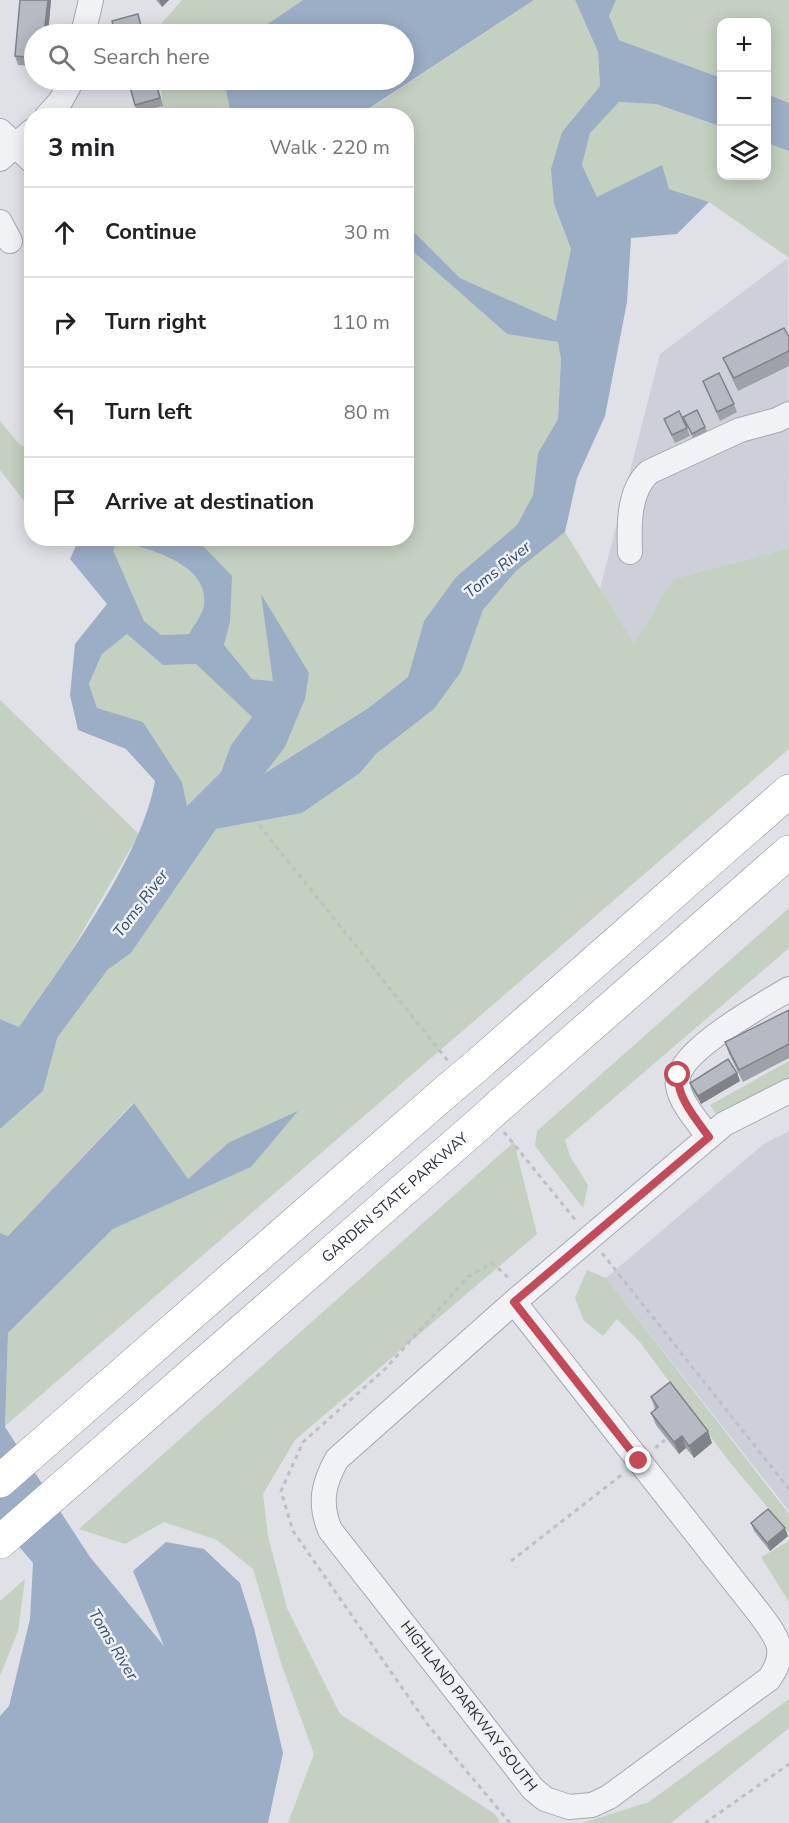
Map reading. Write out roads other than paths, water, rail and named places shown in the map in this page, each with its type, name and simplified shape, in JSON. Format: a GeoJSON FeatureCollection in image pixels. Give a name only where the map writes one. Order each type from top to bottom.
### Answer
{"type":"FeatureCollection","features":[{"type":"Feature","properties":{"kind":"highway"},"geometry":{"type":"LineString","coordinates":[[0,1481],[458,1073],[789,791]]}},
{"type":"Feature","properties":{"kind":"highway","name":"GARDEN STATE PARKWAY"},"geometry":{"type":"LineString","coordinates":[[2,1540],[494,1119],[789,852]]}},
{"type":"Feature","properties":{"kind":"street"},"geometry":{"type":"LineString","coordinates":[[85,24],[91,0]]}},
{"type":"Feature","properties":{"kind":"street"},"geometry":{"type":"LineString","coordinates":[[54,108],[67,90]]}},
{"type":"Feature","properties":{"kind":"street"},"geometry":{"type":"LineString","coordinates":[[630,552],[628,525],[634,497],[642,478],[649,472],[740,430],[783,417]]}},
{"type":"Feature","properties":{"kind":"street"},"geometry":{"type":"LineString","coordinates":[[709,1137],[686,1103],[678,1086],[678,1075],[691,1054],[789,989]]}},
{"type":"Feature","properties":{"kind":"street","name":"HIGHLAND PARKWAY SOUTH"},"geometry":{"type":"LineString","coordinates":[[520,1298],[759,1613],[781,1648],[777,1670],[769,1679],[609,1797],[592,1805],[569,1807],[545,1799],[533,1789],[330,1530],[322,1504],[324,1487],[337,1459],[520,1298],[590,1238],[724,1124],[789,1090]]}},
{"type":"Feature","properties":{"kind":"water"},"geometry":{"type":"Polygon","coordinates":[[[303,0],[534,0],[414,79],[414,24],[268,24],[303,0]]]}},
{"type":"Feature","properties":{"kind":"water"},"geometry":{"type":"Polygon","coordinates":[[[575,0],[616,0],[609,16],[619,40],[717,77],[717,125],[656,104],[619,102],[590,133],[582,165],[597,197],[662,165],[669,189],[709,202],[677,234],[631,238],[627,302],[605,416],[577,478],[565,532],[516,571],[483,610],[461,672],[434,709],[376,754],[360,773],[302,813],[216,829],[131,953],[68,998],[43,1091],[0,1129],[0,1019],[19,1027],[79,941],[118,876],[134,843],[147,811],[155,781],[126,749],[78,730],[70,695],[75,644],[107,604],[70,559],[76,546],[115,546],[113,550],[144,621],[161,635],[189,634],[203,609],[203,590],[197,578],[187,568],[174,560],[136,546],[204,547],[232,576],[230,622],[224,645],[252,679],[273,681],[261,594],[309,673],[305,699],[285,747],[265,773],[367,709],[408,677],[424,621],[456,577],[517,525],[533,495],[538,453],[558,419],[561,359],[558,342],[507,334],[414,252],[414,232],[460,278],[556,321],[571,249],[554,204],[551,169],[562,132],[600,86],[598,52],[575,0]],[[127,634],[102,654],[89,684],[97,708],[143,722],[182,782],[187,806],[221,772],[231,745],[252,717],[196,664],[163,665],[127,634]]]}},
{"type":"Feature","properties":{"kind":"water"},"geometry":{"type":"Polygon","coordinates":[[[226,90],[397,90],[370,108],[230,108],[226,90]]]}},
{"type":"Feature","properties":{"kind":"water"},"geometry":{"type":"Polygon","coordinates":[[[771,96],[789,103],[789,151],[771,144],[771,96]]]}},
{"type":"Feature","properties":{"kind":"water"},"geometry":{"type":"Polygon","coordinates":[[[134,1103],[188,1179],[228,1143],[298,1111],[251,1167],[113,1229],[8,1333],[5,1427],[90,1557],[164,1646],[133,1571],[166,1542],[204,1549],[240,1583],[254,1628],[283,1753],[268,1823],[0,1823],[0,1716],[9,1706],[30,1619],[33,1563],[0,1524],[0,1233],[8,1236],[134,1103]]]}},
{"type":"Feature","properties":{"kind":"waterway","name":"Toms River"},"geometry":{"type":"LineString","coordinates":[[0,1084],[20,1064],[93,966]]}}]}
